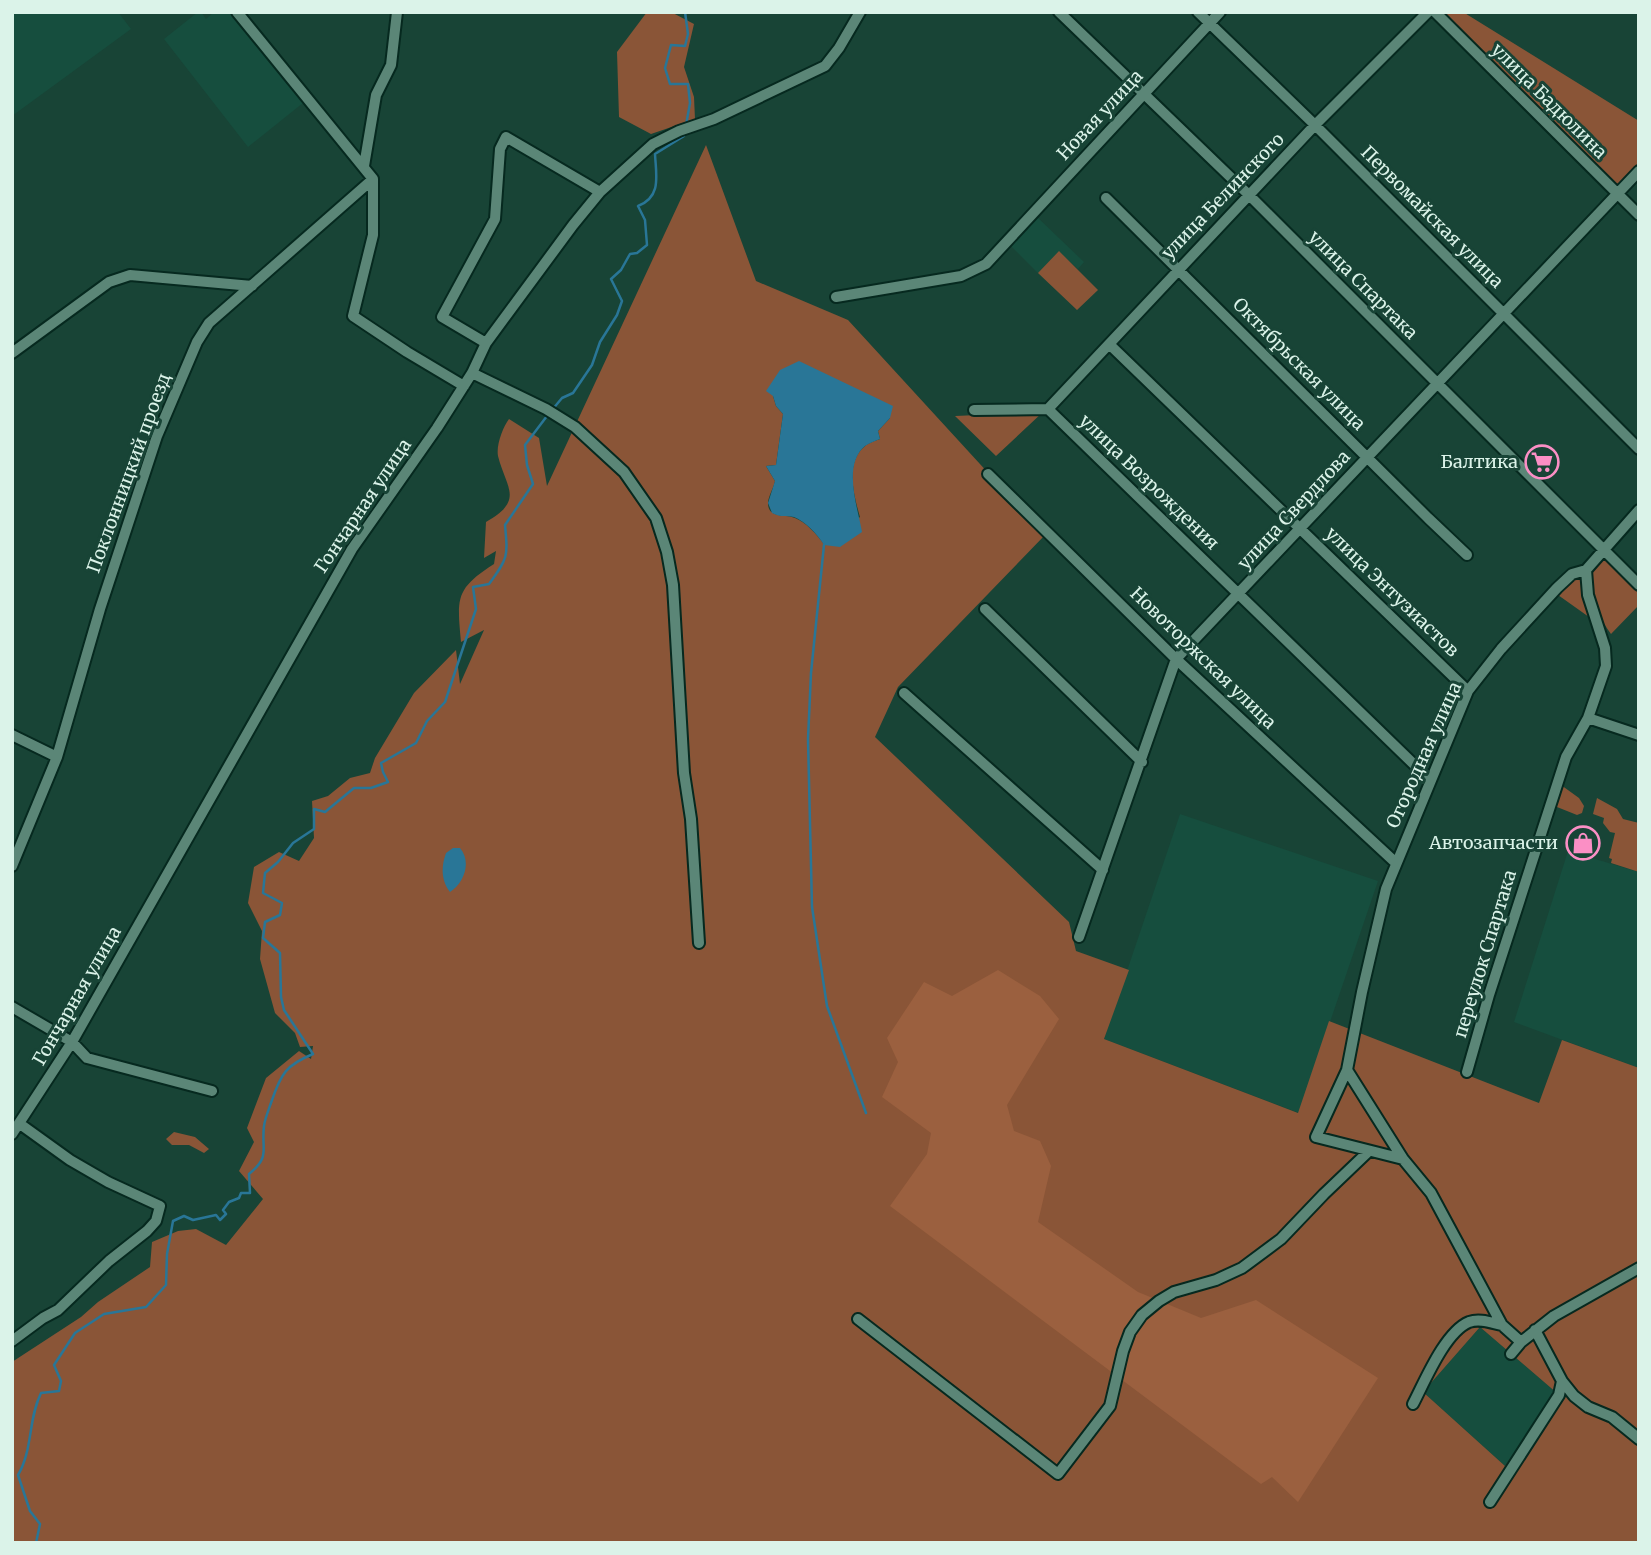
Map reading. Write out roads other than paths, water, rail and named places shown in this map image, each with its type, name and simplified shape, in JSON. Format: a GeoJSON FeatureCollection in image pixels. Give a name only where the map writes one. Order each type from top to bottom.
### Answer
{"type":"FeatureCollection","features":[{"type":"Feature","properties":{"kind":"street"},"geometry":{"type":"LineString","coordinates":[[237,12],[373,179],[373,235],[353,316],[464,386]]}},
{"type":"Feature","properties":{"kind":"street"},"geometry":{"type":"LineString","coordinates":[[364,166],[376,95],[391,65],[397,12]]}},
{"type":"Feature","properties":{"kind":"street","name":"Гончарная улица"},"geometry":{"type":"LineString","coordinates":[[12,1134],[72,1042],[352,549],[464,386],[486,343],[573,225],[600,192],[644,151],[664,138],[821,69],[831,60],[860,12]]}},
{"type":"Feature","properties":{"kind":"street","name":"улица Спартака"},"geometry":{"type":"LineString","coordinates":[[1059,12],[1249,195],[1639,585]]}},
{"type":"Feature","properties":{"kind":"street","name":"Первомайская улица"},"geometry":{"type":"LineString","coordinates":[[1198,12],[1639,449]]}},
{"type":"Feature","properties":{"kind":"street","name":"Новая улица"},"geometry":{"type":"LineString","coordinates":[[836,297],[968,274],[986,264],[1220,12]]}},
{"type":"Feature","properties":{"kind":"street","name":"улица Белинского"},"geometry":{"type":"LineString","coordinates":[[1048,409],[1315,125],[1428,12]]}},
{"type":"Feature","properties":{"kind":"street","name":"улица Бадюлина"},"geometry":{"type":"LineString","coordinates":[[1434,12],[1639,215]]}},
{"type":"Feature","properties":{"kind":"street"},"geometry":{"type":"LineString","coordinates":[[486,343],[442,317],[495,219],[500,149],[506,137],[600,192]]}},
{"type":"Feature","properties":{"kind":"street","name":"улица Свердлова"},"geometry":{"type":"LineString","coordinates":[[1079,937],[1177,659],[1639,172]]}},
{"type":"Feature","properties":{"kind":"street","name":"Поклонницкий проезд"},"geometry":{"type":"LineString","coordinates":[[12,866],[54,762],[100,609],[162,425],[197,342],[209,323],[373,179]]}},
{"type":"Feature","properties":{"kind":"street","name":"Октябрьская улица"},"geometry":{"type":"LineString","coordinates":[[1106,198],[1467,555]]}},
{"type":"Feature","properties":{"kind":"street"},"geometry":{"type":"LineString","coordinates":[[12,353],[109,282],[130,275],[252,286]]}},
{"type":"Feature","properties":{"kind":"street","name":"улица Энтузиастов"},"geometry":{"type":"LineString","coordinates":[[1109,344],[1468,691]]}},
{"type":"Feature","properties":{"kind":"street"},"geometry":{"type":"LineString","coordinates":[[472,373],[550,411],[575,427],[624,472],[656,518],[667,552],[673,585],[684,773],[691,819],[699,943]]}},
{"type":"Feature","properties":{"kind":"street"},"geometry":{"type":"LineString","coordinates":[[974,410],[1048,409]]}},
{"type":"Feature","properties":{"kind":"street","name":"улица Возрождения"},"geometry":{"type":"LineString","coordinates":[[1048,409],[1430,780]]}},
{"type":"Feature","properties":{"kind":"street","name":"Новоторжская улица"},"geometry":{"type":"LineString","coordinates":[[988,474],[1177,659],[1396,863]]}},
{"type":"Feature","properties":{"kind":"street","name":"Огородная улица"},"geometry":{"type":"LineString","coordinates":[[1369,1151],[1317,1137],[1347,1070],[1386,890],[1430,780],[1468,691],[1501,649],[1557,588],[1572,573],[1586,569],[1639,510]]}},
{"type":"Feature","properties":{"kind":"street","name":"переулок Спартака"},"geometry":{"type":"LineString","coordinates":[[1467,1072],[1566,757],[1588,718],[1606,666],[1605,648],[1588,595],[1586,569]]}},
{"type":"Feature","properties":{"kind":"street"},"geometry":{"type":"LineString","coordinates":[[985,609],[1142,762]]}},
{"type":"Feature","properties":{"kind":"street"},"geometry":{"type":"LineString","coordinates":[[904,693],[1103,870]]}},
{"type":"Feature","properties":{"kind":"street"},"geometry":{"type":"LineString","coordinates":[[1588,718],[1639,735]]}},
{"type":"Feature","properties":{"kind":"street"},"geometry":{"type":"LineString","coordinates":[[12,735],[54,762]]}},
{"type":"Feature","properties":{"kind":"street"},"geometry":{"type":"LineString","coordinates":[[12,1007],[72,1042],[87,1058],[212,1091]]}},
{"type":"Feature","properties":{"kind":"street"},"geometry":{"type":"LineString","coordinates":[[1347,1070],[1403,1158],[1432,1194],[1502,1325],[1521,1342]]}},
{"type":"Feature","properties":{"kind":"street"},"geometry":{"type":"LineString","coordinates":[[12,1341],[58,1310],[109,1261],[146,1231],[156,1221],[160,1206],[108,1182],[70,1160],[20,1124]]}},
{"type":"Feature","properties":{"kind":"street"},"geometry":{"type":"LineString","coordinates":[[858,1319],[1058,1474],[1110,1406],[1123,1351],[1130,1332],[1142,1315],[1174,1292],[1216,1280],[1242,1268],[1281,1239],[1369,1151],[1403,1158]]}},
{"type":"Feature","properties":{"kind":"street"},"geometry":{"type":"LineString","coordinates":[[1511,1354],[1521,1342],[1554,1316],[1639,1268]]}},
{"type":"Feature","properties":{"kind":"street"},"geometry":{"type":"LineString","coordinates":[[1413,1404],[1456,1331],[1468,1322],[1478,1320],[1502,1325]]}},
{"type":"Feature","properties":{"kind":"street"},"geometry":{"type":"LineString","coordinates":[[1535,1330],[1562,1381],[1574,1396],[1588,1407],[1612,1417],[1639,1439]]}},
{"type":"Feature","properties":{"kind":"street"},"geometry":{"type":"LineString","coordinates":[[1490,1502],[1559,1395],[1562,1381]]}},
{"type":"Feature","properties":{"kind":"water"},"geometry":{"type":"Polygon","coordinates":[[[799,361],[893,406],[890,418],[878,431],[880,439],[865,446],[854,464],[853,487],[862,532],[840,547],[824,545],[815,533],[794,517],[772,513],[768,503],[775,481],[766,466],[776,465],[783,414],[776,406],[773,396],[766,391],[780,370],[799,361]]]}},
{"type":"Feature","properties":{"kind":"water"},"geometry":{"type":"Polygon","coordinates":[[[453,848],[460,848],[466,866],[459,883],[450,892],[443,878],[443,868],[446,853],[453,848]]]}},
{"type":"Feature","properties":{"kind":"waterway"},"geometry":{"type":"LineString","coordinates":[[685,12],[688,34],[685,46],[671,45],[665,68],[670,84],[688,84],[690,103],[686,125]]}},
{"type":"Feature","properties":{"kind":"waterway"},"geometry":{"type":"LineString","coordinates":[[552,410],[562,398],[573,393],[592,365],[600,342],[617,315],[622,301],[611,279],[621,270],[630,254],[637,253],[647,245],[645,220],[638,206],[646,202],[654,191],[655,154],[684,136],[685,132]]}},
{"type":"Feature","properties":{"kind":"waterway"},"geometry":{"type":"LineString","coordinates":[[36,1543],[40,1524],[30,1511],[18,1475],[26,1455],[34,1413],[41,1393],[59,1391],[61,1381],[54,1365],[75,1333],[104,1314],[146,1307],[166,1285],[167,1254],[173,1221],[184,1216],[193,1220],[216,1215],[220,1220],[226,1214],[223,1210],[229,1202],[239,1198],[241,1193],[250,1193],[249,1174],[263,1157],[267,1113],[278,1083],[296,1062],[313,1054],[284,1010],[280,953],[263,938],[265,922],[280,915],[282,903],[263,893],[265,873],[293,843],[314,829],[314,809],[325,812],[354,788],[371,788],[388,782],[381,763],[416,743],[427,721],[445,702],[476,609],[473,587],[489,584],[503,562],[506,551],[505,525],[533,484],[525,445],[547,416]]}},
{"type":"Feature","properties":{"kind":"waterway"},"geometry":{"type":"LineString","coordinates":[[824,545],[811,673],[808,739],[812,907],[827,1006],[866,1113]]}},
{"type":"Feature","properties":{"kind":"place","name":"Балтика"},"geometry":{"type":"Point","coordinates":[1542,462]}},
{"type":"Feature","properties":{"kind":"place","name":"Автозапчасти"},"geometry":{"type":"Point","coordinates":[1583,843]}}]}
